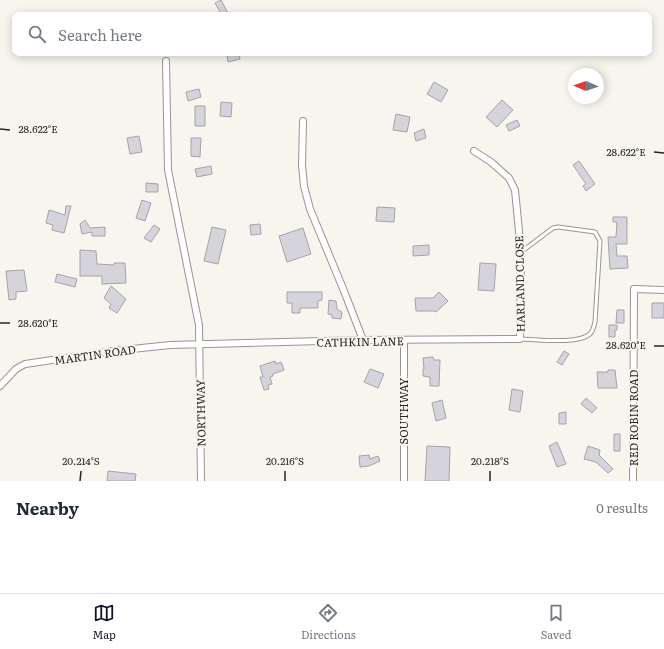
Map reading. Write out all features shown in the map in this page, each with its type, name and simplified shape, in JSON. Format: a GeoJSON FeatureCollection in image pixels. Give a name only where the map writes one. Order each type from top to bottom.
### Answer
{"type":"FeatureCollection","features":[{"type":"Feature","properties":{"kind":"street","name":"NORTHWAY"},"geometry":{"type":"LineString","coordinates":[[166,61],[168,170],[196,313],[200,345],[201,481]]}},
{"type":"Feature","properties":{"kind":"street"},"geometry":{"type":"LineString","coordinates":[[303,121],[302,165],[304,186],[310,209],[363,340]]}},
{"type":"Feature","properties":{"kind":"street","name":"HARLAND CLOSE"},"geometry":{"type":"LineString","coordinates":[[474,151],[491,162],[508,178],[514,187],[521,252],[520,339]]}},
{"type":"Feature","properties":{"kind":"street","name":"RED ROBIN ROAD"},"geometry":{"type":"LineString","coordinates":[[633,481],[634,289],[664,290]]}},
{"type":"Feature","properties":{"kind":"street","name":"CATHKIN LANE"},"geometry":{"type":"LineString","coordinates":[[200,345],[363,340],[520,339]]}},
{"type":"Feature","properties":{"kind":"street","name":"SOUTHWAY"},"geometry":{"type":"LineString","coordinates":[[404,340],[404,481]]}},
{"type":"Feature","properties":{"kind":"street","name":"MARTIN ROAD"},"geometry":{"type":"LineString","coordinates":[[0,386],[16,369],[25,364],[113,350],[170,345],[200,345]]}},
{"type":"Feature","properties":{"kind":"lane"},"geometry":{"type":"LineString","coordinates":[[520,339],[575,339],[586,336],[592,331],[595,322],[600,240],[595,232],[558,227],[553,228],[521,252]]}},
{"type":"Feature","properties":{"kind":"building"},"geometry":{"type":"Polygon","coordinates":[[[221,0],[227,12],[220,12],[215,3],[221,0]]]}},
{"type":"Feature","properties":{"kind":"building"},"geometry":{"type":"Polygon","coordinates":[[[227,56],[240,56],[240,59],[228,62],[227,56]]]}},
{"type":"Feature","properties":{"kind":"building"},"geometry":{"type":"Polygon","coordinates":[[[434,82],[448,90],[441,102],[427,94],[434,82]]]}},
{"type":"Feature","properties":{"kind":"building"},"geometry":{"type":"Polygon","coordinates":[[[199,89],[201,97],[188,101],[186,92],[199,89]]]}},
{"type":"Feature","properties":{"kind":"building"},"geometry":{"type":"Polygon","coordinates":[[[502,100],[513,110],[497,127],[486,117],[502,100]]]}},
{"type":"Feature","properties":{"kind":"building"},"geometry":{"type":"Polygon","coordinates":[[[221,102],[232,103],[231,117],[220,116],[221,102]]]}},
{"type":"Feature","properties":{"kind":"building"},"geometry":{"type":"Polygon","coordinates":[[[195,106],[205,106],[205,126],[195,126],[195,106]]]}},
{"type":"Feature","properties":{"kind":"building"},"geometry":{"type":"Polygon","coordinates":[[[396,114],[410,117],[407,132],[393,130],[396,114]]]}},
{"type":"Feature","properties":{"kind":"building"},"geometry":{"type":"Polygon","coordinates":[[[517,120],[520,126],[509,131],[506,125],[517,120]]]}},
{"type":"Feature","properties":{"kind":"building"},"geometry":{"type":"Polygon","coordinates":[[[424,129],[426,138],[416,141],[414,133],[424,129]]]}},
{"type":"Feature","properties":{"kind":"building"},"geometry":{"type":"Polygon","coordinates":[[[139,136],[142,152],[130,154],[127,138],[139,136]]]}},
{"type":"Feature","properties":{"kind":"building"},"geometry":{"type":"Polygon","coordinates":[[[191,138],[201,138],[200,157],[191,156],[191,138]]]}},
{"type":"Feature","properties":{"kind":"building"},"geometry":{"type":"Polygon","coordinates":[[[579,161],[595,184],[586,191],[583,186],[586,184],[573,165],[579,161]]]}},
{"type":"Feature","properties":{"kind":"building"},"geometry":{"type":"Polygon","coordinates":[[[211,166],[212,174],[197,177],[195,169],[211,166]]]}},
{"type":"Feature","properties":{"kind":"building"},"geometry":{"type":"Polygon","coordinates":[[[146,183],[158,184],[158,192],[146,192],[146,183]]]}},
{"type":"Feature","properties":{"kind":"building"},"geometry":{"type":"Polygon","coordinates":[[[142,200],[151,203],[145,221],[136,218],[142,200]]]}},
{"type":"Feature","properties":{"kind":"building"},"geometry":{"type":"Polygon","coordinates":[[[66,206],[71,206],[64,233],[52,230],[53,225],[46,223],[49,210],[65,215],[66,206]]]}},
{"type":"Feature","properties":{"kind":"building"},"geometry":{"type":"Polygon","coordinates":[[[377,207],[395,208],[394,222],[376,221],[377,207]]]}},
{"type":"Feature","properties":{"kind":"building"},"geometry":{"type":"Polygon","coordinates":[[[613,217],[627,217],[627,244],[616,244],[617,256],[627,256],[628,268],[610,269],[608,237],[616,237],[617,222],[613,222],[613,217]]]}},
{"type":"Feature","properties":{"kind":"building"},"geometry":{"type":"Polygon","coordinates":[[[85,220],[90,228],[105,227],[105,236],[92,236],[92,232],[82,234],[80,224],[85,220]]]}},
{"type":"Feature","properties":{"kind":"building"},"geometry":{"type":"Polygon","coordinates":[[[260,224],[261,234],[251,235],[250,225],[260,224]]]}},
{"type":"Feature","properties":{"kind":"building"},"geometry":{"type":"Polygon","coordinates":[[[154,225],[160,229],[151,242],[144,238],[154,225]]]}},
{"type":"Feature","properties":{"kind":"building"},"geometry":{"type":"Polygon","coordinates":[[[212,227],[226,230],[218,264],[204,261],[212,227]]]}},
{"type":"Feature","properties":{"kind":"building"},"geometry":{"type":"Polygon","coordinates":[[[303,228],[311,254],[287,262],[279,236],[303,228]]]}},
{"type":"Feature","properties":{"kind":"building"},"geometry":{"type":"Polygon","coordinates":[[[429,245],[429,255],[413,256],[413,246],[429,245]]]}},
{"type":"Feature","properties":{"kind":"building"},"geometry":{"type":"Polygon","coordinates":[[[80,250],[96,251],[97,264],[114,265],[114,263],[125,263],[126,283],[102,284],[102,276],[80,276],[80,250]]]}},
{"type":"Feature","properties":{"kind":"building"},"geometry":{"type":"Polygon","coordinates":[[[480,263],[496,264],[494,291],[478,290],[480,263]]]}},
{"type":"Feature","properties":{"kind":"building"},"geometry":{"type":"Polygon","coordinates":[[[24,270],[27,291],[16,292],[16,299],[9,300],[6,271],[24,270]]]}},
{"type":"Feature","properties":{"kind":"building"},"geometry":{"type":"Polygon","coordinates":[[[57,274],[77,279],[75,287],[55,282],[57,274]]]}},
{"type":"Feature","properties":{"kind":"building"},"geometry":{"type":"Polygon","coordinates":[[[111,286],[126,299],[117,313],[109,308],[111,304],[104,298],[111,286]]]}},
{"type":"Feature","properties":{"kind":"building"},"geometry":{"type":"Polygon","coordinates":[[[287,292],[322,292],[322,300],[318,301],[318,308],[300,308],[300,313],[292,313],[292,303],[287,303],[287,292]]]}},
{"type":"Feature","properties":{"kind":"building"},"geometry":{"type":"Polygon","coordinates":[[[439,292],[448,301],[436,312],[416,311],[415,298],[433,298],[439,292]]]}},
{"type":"Feature","properties":{"kind":"building"},"geometry":{"type":"Polygon","coordinates":[[[329,300],[336,301],[337,309],[342,312],[341,319],[332,318],[332,315],[328,314],[329,300]]]}},
{"type":"Feature","properties":{"kind":"building"},"geometry":{"type":"Polygon","coordinates":[[[652,303],[664,303],[664,318],[652,318],[652,303]]]}},
{"type":"Feature","properties":{"kind":"building"},"geometry":{"type":"Polygon","coordinates":[[[617,310],[624,310],[624,323],[616,323],[617,310]]]}},
{"type":"Feature","properties":{"kind":"building"},"geometry":{"type":"Polygon","coordinates":[[[609,325],[617,325],[615,337],[609,337],[609,325]]]}},
{"type":"Feature","properties":{"kind":"building"},"geometry":{"type":"Polygon","coordinates":[[[564,351],[569,354],[562,365],[557,362],[564,351]]]}},
{"type":"Feature","properties":{"kind":"building"},"geometry":{"type":"Polygon","coordinates":[[[433,357],[434,360],[440,360],[439,386],[430,386],[430,377],[423,376],[423,358],[433,357]]]}},
{"type":"Feature","properties":{"kind":"building"},"geometry":{"type":"Polygon","coordinates":[[[275,361],[276,364],[281,362],[284,370],[273,374],[273,376],[270,377],[272,384],[268,385],[269,389],[264,390],[260,377],[263,377],[260,366],[275,361]]]}},
{"type":"Feature","properties":{"kind":"building"},"geometry":{"type":"Polygon","coordinates":[[[370,369],[384,374],[378,388],[364,382],[370,369]]]}},
{"type":"Feature","properties":{"kind":"building"},"geometry":{"type":"Polygon","coordinates":[[[608,370],[615,370],[617,388],[598,388],[597,372],[608,372],[608,370]]]}},
{"type":"Feature","properties":{"kind":"building"},"geometry":{"type":"Polygon","coordinates":[[[512,389],[523,391],[520,412],[509,410],[512,389]]]}},
{"type":"Feature","properties":{"kind":"building"},"geometry":{"type":"Polygon","coordinates":[[[586,398],[597,408],[592,413],[581,404],[586,398]]]}},
{"type":"Feature","properties":{"kind":"building"},"geometry":{"type":"Polygon","coordinates":[[[442,400],[446,418],[436,421],[432,403],[442,400]]]}},
{"type":"Feature","properties":{"kind":"building"},"geometry":{"type":"Polygon","coordinates":[[[566,412],[566,424],[559,424],[559,413],[566,412]]]}},
{"type":"Feature","properties":{"kind":"building"},"geometry":{"type":"Polygon","coordinates":[[[614,434],[620,434],[620,451],[614,451],[614,434]]]}},
{"type":"Feature","properties":{"kind":"building"},"geometry":{"type":"Polygon","coordinates":[[[557,442],[566,464],[557,467],[549,446],[557,442]]]}},
{"type":"Feature","properties":{"kind":"building"},"geometry":{"type":"Polygon","coordinates":[[[427,446],[450,447],[449,481],[425,481],[427,446]]]}},
{"type":"Feature","properties":{"kind":"building"},"geometry":{"type":"Polygon","coordinates":[[[588,446],[600,450],[599,455],[613,469],[608,473],[596,462],[584,459],[588,446]]]}},
{"type":"Feature","properties":{"kind":"building"},"geometry":{"type":"Polygon","coordinates":[[[369,455],[370,459],[378,456],[380,461],[369,466],[360,467],[359,456],[369,455]]]}},
{"type":"Feature","properties":{"kind":"building"},"geometry":{"type":"Polygon","coordinates":[[[108,471],[136,474],[135,481],[107,481],[108,471]]]}}]}
